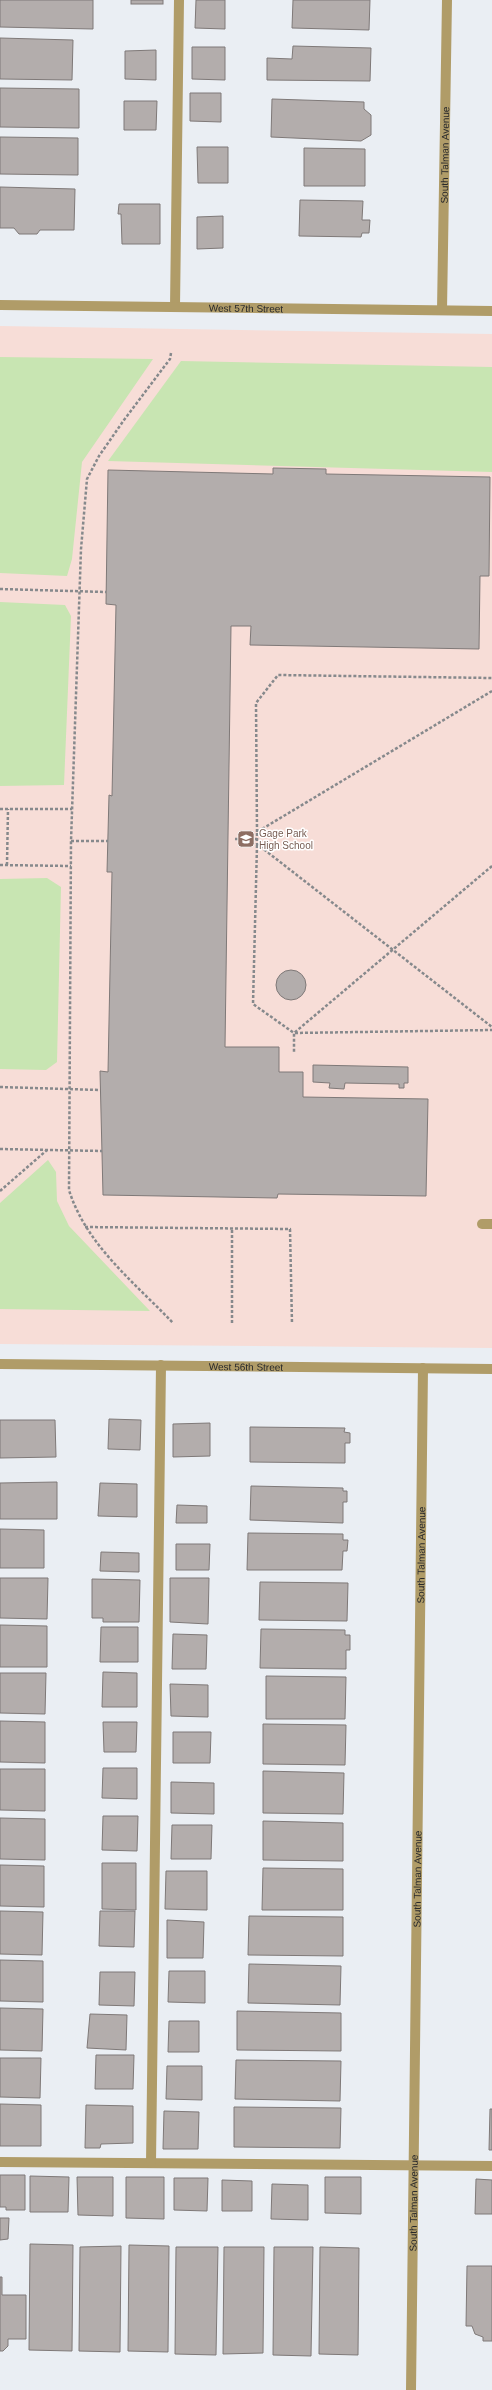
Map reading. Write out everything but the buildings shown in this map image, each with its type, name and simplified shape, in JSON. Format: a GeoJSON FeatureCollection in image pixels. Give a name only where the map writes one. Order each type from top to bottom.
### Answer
{"type":"FeatureCollection","features":[{"type":"Feature","properties":{"kind":"street"},"geometry":{"type":"LineString","coordinates":[[175,307],[180,0]]}},
{"type":"Feature","properties":{"kind":"street","name":"South Talman Avenue"},"geometry":{"type":"LineString","coordinates":[[442,310],[447,0]]}},
{"type":"Feature","properties":{"kind":"street","name":"West 57th Street"},"geometry":{"type":"LineString","coordinates":[[0,305],[492,311]]}},
{"type":"Feature","properties":{"kind":"street","name":"West 56th Street"},"geometry":{"type":"LineString","coordinates":[[0,1364],[492,1369]]}},
{"type":"Feature","properties":{"kind":"street"},"geometry":{"type":"LineString","coordinates":[[151,2163],[161,1365]]}},
{"type":"Feature","properties":{"kind":"street","name":"South Talman Avenue"},"geometry":{"type":"LineString","coordinates":[[411,2390],[424,1368]]}},
{"type":"Feature","properties":{"kind":"street"},"geometry":{"type":"LineString","coordinates":[[0,2162],[492,2166]]}},
{"type":"Feature","properties":{"kind":"path"},"geometry":{"type":"LineString","coordinates":[[171,353],[170,359],[124,420],[90,471],[87,480],[80,591],[71,841],[70,1190],[75,1209],[84,1227],[112,1259],[173,1323]]}},
{"type":"Feature","properties":{"kind":"path"},"geometry":{"type":"LineString","coordinates":[[0,589],[106,592]]}},
{"type":"Feature","properties":{"kind":"path"},"geometry":{"type":"LineString","coordinates":[[492,678],[278,675],[256,703],[257,844],[253,1004],[294,1033],[492,1029]]}},
{"type":"Feature","properties":{"kind":"path"},"geometry":{"type":"LineString","coordinates":[[257,832],[492,691]]}},
{"type":"Feature","properties":{"kind":"path"},"geometry":{"type":"LineString","coordinates":[[0,809],[72,809]]}},
{"type":"Feature","properties":{"kind":"path"},"geometry":{"type":"LineString","coordinates":[[7,865],[8,809]]}},
{"type":"Feature","properties":{"kind":"path"},"geometry":{"type":"LineString","coordinates":[[235,839],[257,839]]}},
{"type":"Feature","properties":{"kind":"path"},"geometry":{"type":"LineString","coordinates":[[71,841],[108,841]]}},
{"type":"Feature","properties":{"kind":"path"},"geometry":{"type":"LineString","coordinates":[[257,844],[492,1029]]}},
{"type":"Feature","properties":{"kind":"path"},"geometry":{"type":"LineString","coordinates":[[0,865],[71,866]]}},
{"type":"Feature","properties":{"kind":"path"},"geometry":{"type":"LineString","coordinates":[[294,1052],[294,1033],[492,866]]}},
{"type":"Feature","properties":{"kind":"path"},"geometry":{"type":"LineString","coordinates":[[0,1087],[100,1090]]}},
{"type":"Feature","properties":{"kind":"path"},"geometry":{"type":"LineString","coordinates":[[0,1149],[102,1151]]}},
{"type":"Feature","properties":{"kind":"path"},"geometry":{"type":"LineString","coordinates":[[0,1191],[47,1150]]}},
{"type":"Feature","properties":{"kind":"path"},"geometry":{"type":"LineString","coordinates":[[84,1227],[290,1229],[292,1324]]}},
{"type":"Feature","properties":{"kind":"path"},"geometry":{"type":"LineString","coordinates":[[232,1228],[232,1323]]}},
{"type":"Feature","properties":{"kind":"shaded area","name":"Gage Park High School"},"geometry":{"type":"Polygon","coordinates":[[[0,326],[492,334],[492,1348],[0,1344],[0,326]]]}},
{"type":"Feature","properties":{"kind":"green space"},"geometry":{"type":"Polygon","coordinates":[[[0,357],[153,359],[82,462],[72,559],[67,576],[0,573],[0,357]]]}},
{"type":"Feature","properties":{"kind":"green space"},"geometry":{"type":"Polygon","coordinates":[[[181,361],[492,367],[492,472],[108,461],[181,361]]]}},
{"type":"Feature","properties":{"kind":"green space"},"geometry":{"type":"Polygon","coordinates":[[[0,602],[65,605],[71,616],[64,785],[0,786],[0,602]]]}},
{"type":"Feature","properties":{"kind":"green space"},"geometry":{"type":"Polygon","coordinates":[[[47,878],[61,887],[57,1062],[46,1070],[0,1069],[0,879],[47,878]]]}},
{"type":"Feature","properties":{"kind":"green space"},"geometry":{"type":"Polygon","coordinates":[[[48,1160],[56,1172],[57,1201],[69,1226],[150,1311],[0,1309],[0,1203],[48,1160]]]}},
{"type":"Feature","properties":{"kind":"place","name":"Gage Park High School"},"geometry":{"type":"Point","coordinates":[246,839]}}]}
